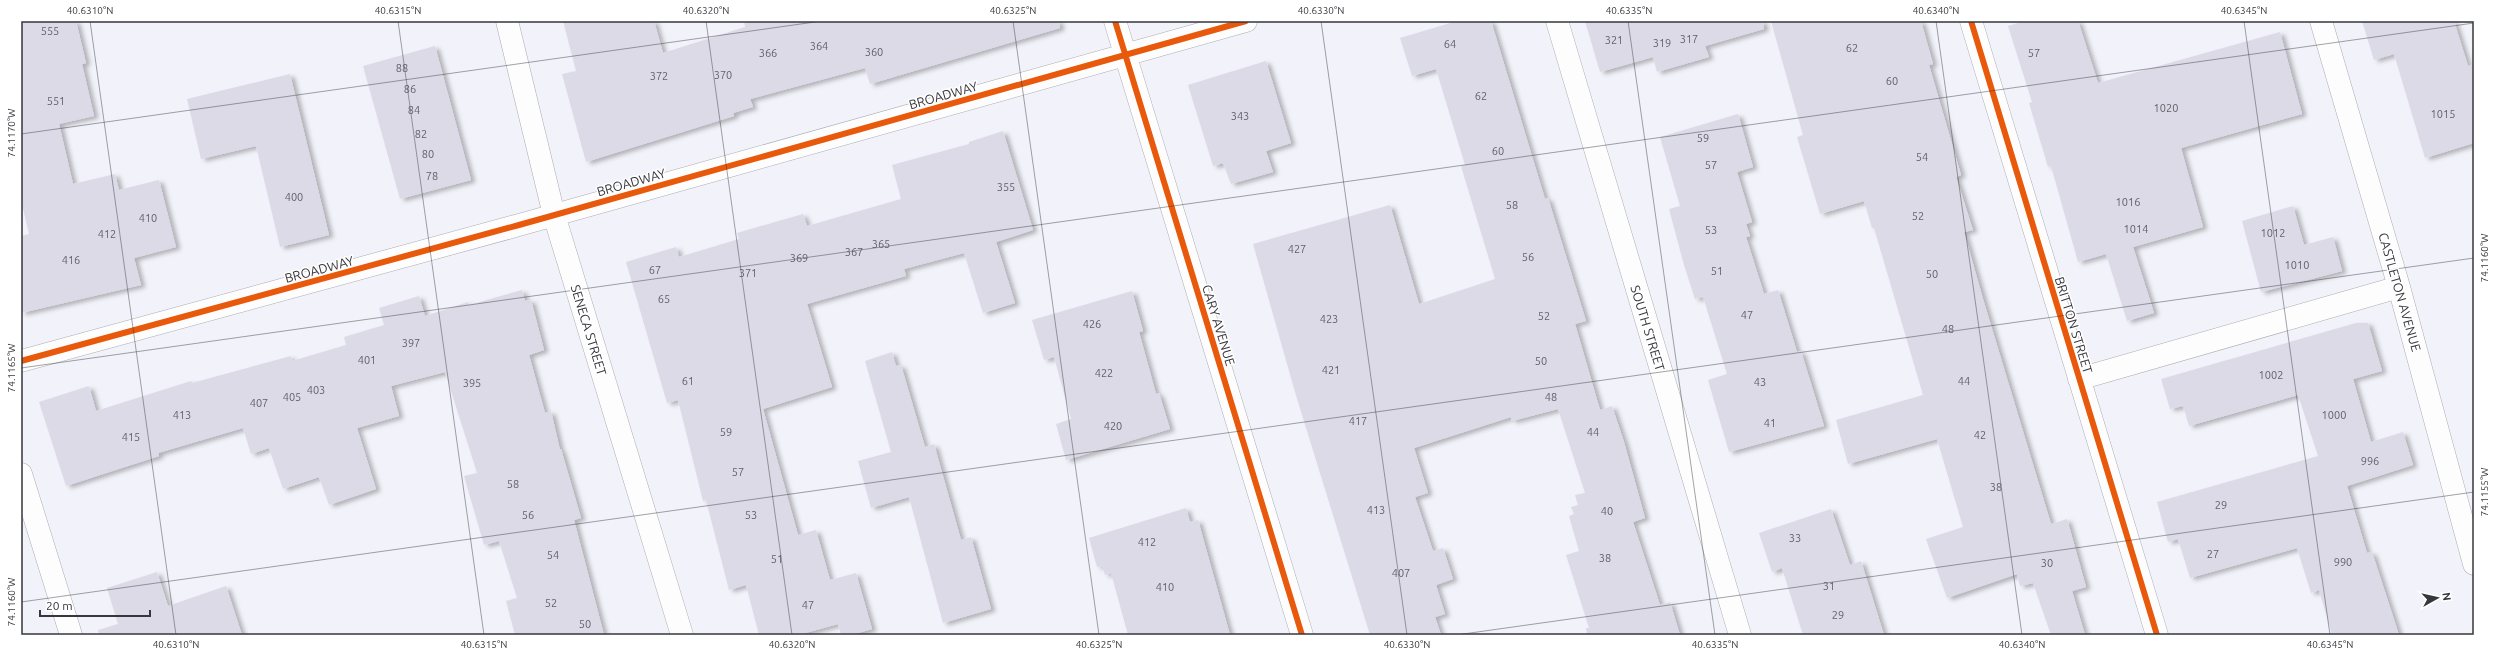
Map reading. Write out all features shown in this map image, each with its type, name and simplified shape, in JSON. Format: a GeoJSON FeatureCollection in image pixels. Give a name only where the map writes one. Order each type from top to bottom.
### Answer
{"type":"FeatureCollection","features":[{"type":"Feature","properties":{"kind":"street","name":"SENECA STREET"},"geometry":{"type":"LineString","coordinates":[[507,21],[554,215],[682,635]]}},
{"type":"Feature","properties":{"kind":"street","name":"CARY AVENUE"},"geometry":{"type":"LineString","coordinates":[[1115,21],[1302,635]]}},
{"type":"Feature","properties":{"kind":"street","name":"BROADWAY"},"geometry":{"type":"LineString","coordinates":[[21,361],[554,215],[1246,21]]}},
{"type":"Feature","properties":{"kind":"street","name":"SOUTH STREET"},"geometry":{"type":"LineString","coordinates":[[1557,21],[1740,635]]}},
{"type":"Feature","properties":{"kind":"street","name":"BRITTON STREET"},"geometry":{"type":"LineString","coordinates":[[1971,21],[2157,635]]}},
{"type":"Feature","properties":{"kind":"street","name":"CASTLETON AVENUE"},"geometry":{"type":"LineString","coordinates":[[2321,21],[2399,287],[2474,564]]}},
{"type":"Feature","properties":{"kind":"street"},"geometry":{"type":"LineString","coordinates":[[2079,379],[2399,287]]}},
{"type":"Feature","properties":{"kind":"street"},"geometry":{"type":"LineString","coordinates":[[21,474],[71,635]]}},
{"type":"Feature","properties":{"kind":"building"},"geometry":{"type":"Polygon","coordinates":[[[21,21],[76,21],[86,63],[82,64],[94,116],[59,124],[73,184],[115,174],[119,190],[159,180],[176,247],[134,258],[141,285],[21,313],[21,236],[29,234],[21,200],[21,21]]]}},
{"type":"Feature","properties":{"kind":"building"},"geometry":{"type":"Polygon","coordinates":[[[563,21],[654,21],[663,53],[745,27],[744,21],[1059,21],[1060,28],[870,84],[865,68],[750,99],[753,107],[733,113],[734,116],[586,162],[562,74],[576,71],[563,21]]]}},
{"type":"Feature","properties":{"kind":"building"},"geometry":{"type":"Polygon","coordinates":[[[1457,21],[1491,21],[1545,199],[1548,198],[1586,321],[1575,324],[1600,410],[1612,406],[1624,442],[1645,518],[1633,522],[1660,605],[1670,602],[1680,635],[1587,635],[1586,628],[1589,628],[1566,555],[1579,551],[1569,516],[1574,514],[1571,507],[1578,505],[1575,495],[1585,493],[1558,409],[1512,421],[1511,417],[1414,448],[1428,493],[1415,497],[1433,551],[1443,548],[1453,579],[1436,585],[1445,614],[1435,617],[1441,635],[1370,635],[1295,392],[1253,244],[1390,205],[1419,304],[1495,279],[1461,166],[1465,165],[1436,69],[1412,76],[1400,38],[1457,21]]]}},
{"type":"Feature","properties":{"kind":"building"},"geometry":{"type":"Polygon","coordinates":[[[1585,21],[1763,21],[1764,29],[1705,46],[1709,57],[1657,72],[1653,57],[1600,72],[1585,21]]]}},
{"type":"Feature","properties":{"kind":"building"},"geometry":{"type":"Polygon","coordinates":[[[1771,21],[1921,21],[1933,64],[1929,65],[1961,175],[1956,177],[1973,230],[1964,232],[1983,299],[2051,524],[2067,519],[2086,587],[2072,591],[2085,635],[2051,635],[2033,583],[2020,586],[2017,574],[1947,598],[1926,539],[1963,527],[1937,439],[1848,464],[1836,420],[1923,395],[1874,228],[1872,228],[1864,201],[1820,214],[1797,137],[1803,135],[1771,21]]]}},
{"type":"Feature","properties":{"kind":"building"},"geometry":{"type":"Polygon","coordinates":[[[2024,21],[2078,21],[2098,83],[2280,32],[2302,114],[2181,148],[2203,227],[2133,247],[2154,313],[2127,321],[2106,254],[2078,262],[2051,166],[2048,167],[2029,103],[2032,102],[2008,26],[2024,21]]]}},
{"type":"Feature","properties":{"kind":"building"},"geometry":{"type":"Polygon","coordinates":[[[2362,21],[2454,21],[2468,66],[2474,64],[2474,143],[2425,158],[2394,54],[2374,60],[2362,21]]]}},
{"type":"Feature","properties":{"kind":"building"},"geometry":{"type":"Polygon","coordinates":[[[435,46],[471,180],[400,199],[363,66],[435,46]]]}},
{"type":"Feature","properties":{"kind":"building"},"geometry":{"type":"Polygon","coordinates":[[[1266,61],[1291,143],[1266,151],[1273,172],[1231,184],[1223,163],[1213,166],[1188,85],[1266,61]]]}},
{"type":"Feature","properties":{"kind":"building"},"geometry":{"type":"Polygon","coordinates":[[[290,74],[329,235],[280,247],[256,146],[201,159],[187,99],[290,74]]]}},
{"type":"Feature","properties":{"kind":"building"},"geometry":{"type":"Polygon","coordinates":[[[1738,114],[1753,167],[1737,172],[1752,222],[1746,224],[1750,236],[1746,237],[1764,294],[1778,290],[1797,352],[1801,351],[1824,426],[1729,452],[1708,380],[1727,374],[1703,297],[1695,299],[1684,265],[1669,209],[1680,206],[1660,137],[1738,114]]]}},
{"type":"Feature","properties":{"kind":"building"},"geometry":{"type":"Polygon","coordinates":[[[1003,131],[1033,230],[996,242],[1015,303],[983,313],[964,253],[904,269],[906,276],[807,304],[832,387],[763,409],[798,535],[816,530],[830,580],[856,573],[872,629],[851,635],[841,635],[838,624],[798,635],[759,635],[746,585],[729,590],[706,500],[703,501],[678,400],[667,403],[626,262],[676,247],[679,257],[739,239],[737,233],[803,214],[807,226],[901,199],[892,165],[969,144],[969,142],[1003,131]]]}},
{"type":"Feature","properties":{"kind":"building"},"geometry":{"type":"Polygon","coordinates":[[[2293,206],[2304,245],[2333,237],[2342,271],[2261,292],[2242,221],[2293,206]]]}},
{"type":"Feature","properties":{"kind":"building"},"geometry":{"type":"Polygon","coordinates":[[[522,290],[525,301],[531,300],[544,350],[529,355],[545,413],[551,411],[560,450],[561,449],[581,518],[574,520],[604,635],[515,635],[506,601],[517,598],[499,541],[484,545],[464,476],[477,473],[445,372],[391,386],[399,416],[357,428],[376,489],[329,505],[319,477],[283,489],[269,448],[251,454],[243,428],[158,453],[159,456],[66,486],[39,402],[89,386],[96,411],[191,381],[192,383],[291,356],[292,361],[346,345],[344,337],[384,325],[379,308],[419,296],[425,316],[468,302],[469,305],[522,290]]]}},
{"type":"Feature","properties":{"kind":"building"},"geometry":{"type":"Polygon","coordinates":[[[1132,291],[1143,331],[1139,332],[1156,394],[1159,393],[1170,429],[1066,460],[1056,424],[1071,419],[1054,357],[1044,360],[1032,320],[1132,291]]]}},
{"type":"Feature","properties":{"kind":"building"},"geometry":{"type":"Polygon","coordinates":[[[2356,323],[2368,323],[2382,371],[2353,379],[2371,442],[2403,432],[2413,465],[2347,486],[2367,553],[2372,552],[2399,635],[2332,635],[2319,590],[2311,593],[2297,548],[2190,578],[2178,539],[2168,542],[2157,502],[2318,456],[2298,395],[2189,426],[2183,406],[2170,409],[2161,379],[2356,323]]]}},
{"type":"Feature","properties":{"kind":"building"},"geometry":{"type":"Polygon","coordinates":[[[892,352],[896,366],[901,365],[925,447],[934,444],[961,540],[971,537],[991,609],[943,623],[909,497],[871,508],[858,461],[891,452],[865,361],[892,352]]]}},
{"type":"Feature","properties":{"kind":"building"},"geometry":{"type":"Polygon","coordinates":[[[1186,508],[1190,522],[1198,520],[1230,635],[1128,635],[1111,573],[1105,575],[1102,566],[1097,567],[1089,538],[1186,508]]]}},
{"type":"Feature","properties":{"kind":"building"},"geometry":{"type":"Polygon","coordinates":[[[1831,509],[1850,565],[1861,561],[1884,635],[1803,635],[1782,568],[1772,572],[1759,533],[1831,509]]]}},
{"type":"Feature","properties":{"kind":"building"},"geometry":{"type":"Polygon","coordinates":[[[157,572],[168,606],[226,586],[242,635],[99,635],[98,630],[118,624],[107,588],[157,572]]]}},
{"type":"Feature","properties":{"kind":"cycle path"},"geometry":{"type":"LineString","coordinates":[[1115,21],[1302,635]]}},
{"type":"Feature","properties":{"kind":"cycle path"},"geometry":{"type":"LineString","coordinates":[[21,361],[519,225],[1246,21]]}},
{"type":"Feature","properties":{"kind":"cycle path"},"geometry":{"type":"LineString","coordinates":[[1971,21],[2157,635]]}}]}
